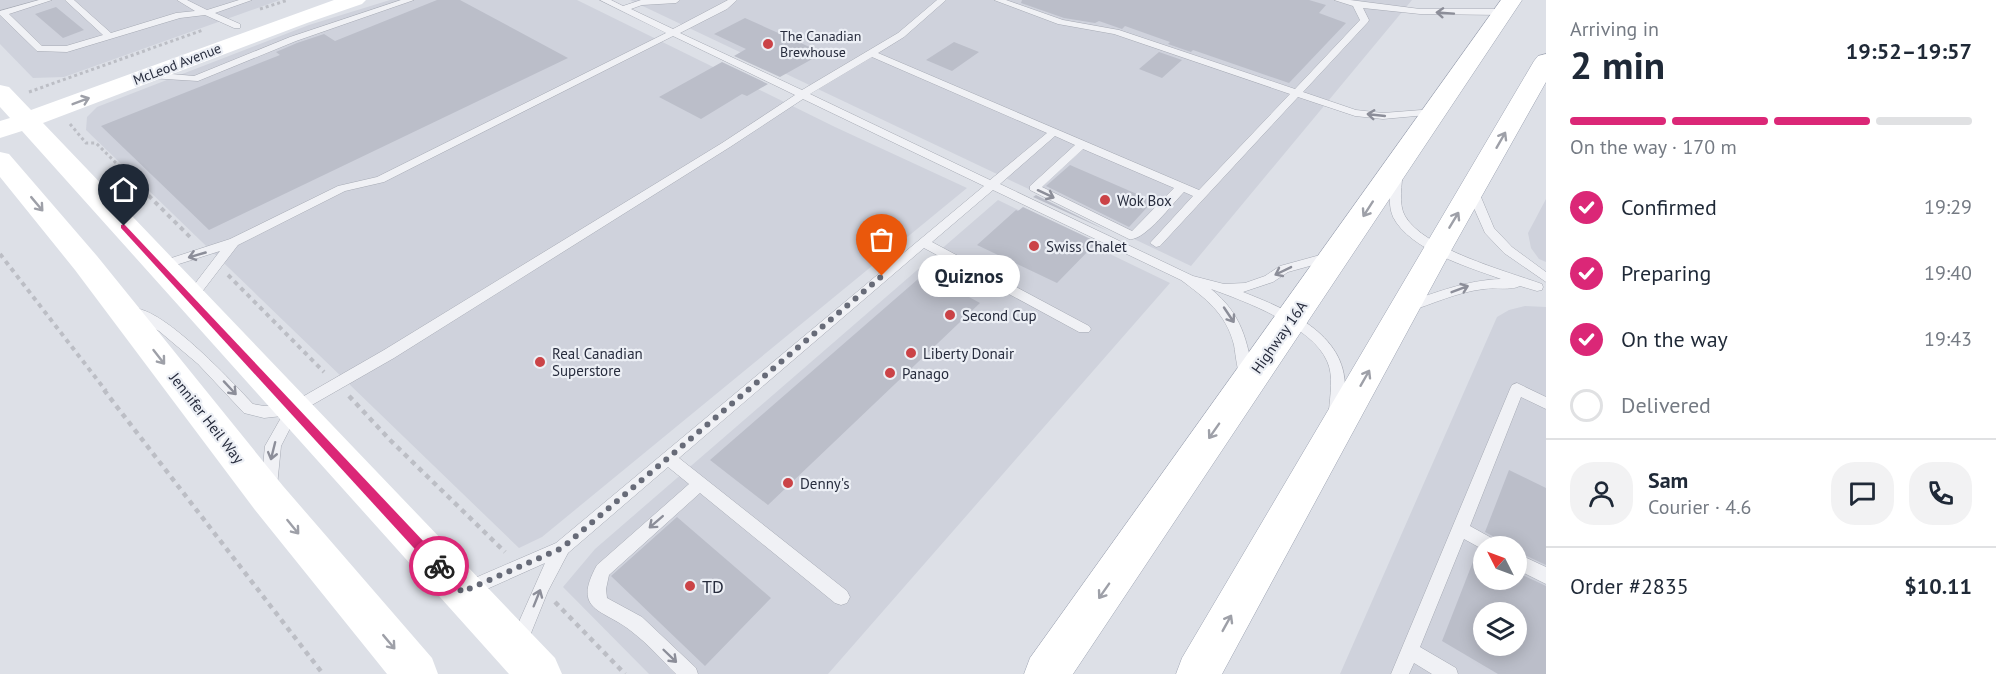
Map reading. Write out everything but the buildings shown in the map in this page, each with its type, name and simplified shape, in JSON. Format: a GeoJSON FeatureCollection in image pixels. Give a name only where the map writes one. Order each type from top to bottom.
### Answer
{"type":"FeatureCollection","features":[{"type":"Feature","properties":{"kind":"main road","name":"McLeod Avenue"},"geometry":{"type":"LineString","coordinates":[[0,130],[10,107],[232,24],[313,0]]}},
{"type":"Feature","properties":{"kind":"main road","name":"McLeod Avenue"},"geometry":{"type":"LineString","coordinates":[[10,107],[149,75],[299,18],[355,0]]}},
{"type":"Feature","properties":{"kind":"main road","name":"Highway 16A"},"geometry":{"type":"LineString","coordinates":[[1045,673],[1339,253],[1507,6]]}},
{"type":"Feature","properties":{"kind":"main road"},"geometry":{"type":"LineString","coordinates":[[1198,674],[1437,249],[1546,61]]}},
{"type":"Feature","properties":{"kind":"main road"},"geometry":{"type":"LineString","coordinates":[[10,107],[528,662]]}},
{"type":"Feature","properties":{"kind":"main road","name":"Jennifer Heil Way"},"geometry":{"type":"LineString","coordinates":[[0,160],[117,303],[269,498],[416,674]]}},
{"type":"Feature","properties":{"kind":"lane"},"geometry":{"type":"LineString","coordinates":[[48,0],[3,13],[40,49],[67,49],[179,15],[209,12],[248,0]]}},
{"type":"Feature","properties":{"kind":"lane"},"geometry":{"type":"LineString","coordinates":[[69,0],[110,37]]}},
{"type":"Feature","properties":{"kind":"lane"},"geometry":{"type":"LineString","coordinates":[[181,0],[193,8],[209,12],[232,24]]}},
{"type":"Feature","properties":{"kind":"lane"},"geometry":{"type":"LineString","coordinates":[[149,75],[195,79],[293,39],[410,0]]}},
{"type":"Feature","properties":{"kind":"lane"},"geometry":{"type":"LineString","coordinates":[[604,0],[1185,277],[1224,288],[1314,334],[1332,356],[1338,373],[1336,429]]}},
{"type":"Feature","properties":{"kind":"lane"},"geometry":{"type":"LineString","coordinates":[[623,9],[638,2],[676,0]]}},
{"type":"Feature","properties":{"kind":"lane"},"geometry":{"type":"LineString","coordinates":[[160,266],[234,242],[342,188],[380,180],[724,7],[733,0]]}},
{"type":"Feature","properties":{"kind":"lane"},"geometry":{"type":"LineString","coordinates":[[117,303],[164,328],[204,360],[249,408],[264,412],[293,409],[452,315],[901,35],[942,0]]}},
{"type":"Feature","properties":{"kind":"lane"},"geometry":{"type":"LineString","coordinates":[[998,0],[1061,22],[1116,32],[1355,113],[1383,116],[1434,112]]}},
{"type":"Feature","properties":{"kind":"lane"},"geometry":{"type":"LineString","coordinates":[[1338,0],[1357,5],[1448,14],[1507,6]]}},
{"type":"Feature","properties":{"kind":"lane"},"geometry":{"type":"LineString","coordinates":[[1156,243],[1365,20],[1357,5]]}},
{"type":"Feature","properties":{"kind":"lane"},"geometry":{"type":"LineString","coordinates":[[871,53],[1200,195]]}},
{"type":"Feature","properties":{"kind":"lane"},"geometry":{"type":"LineString","coordinates":[[462,592],[562,548],[1054,132]]}},
{"type":"Feature","properties":{"kind":"lane"},"geometry":{"type":"LineString","coordinates":[[1082,144],[1034,188],[1133,236],[1142,230],[1182,187]]}},
{"type":"Feature","properties":{"kind":"lane"},"geometry":{"type":"LineString","coordinates":[[1397,165],[1397,208],[1400,217],[1421,239],[1437,249],[1543,284]]}},
{"type":"Feature","properties":{"kind":"lane"},"geometry":{"type":"LineString","coordinates":[[1472,190],[1489,230],[1543,284]]}},
{"type":"Feature","properties":{"kind":"lane"},"geometry":{"type":"LineString","coordinates":[[190,298],[234,242]]}},
{"type":"Feature","properties":{"kind":"lane"},"geometry":{"type":"LineString","coordinates":[[922,242],[1084,329]]}},
{"type":"Feature","properties":{"kind":"lane"},"geometry":{"type":"LineString","coordinates":[[1224,288],[1246,287],[1269,279],[1284,269],[1339,253]]}},
{"type":"Feature","properties":{"kind":"lane"},"geometry":{"type":"LineString","coordinates":[[1185,277],[1227,309],[1237,328],[1248,382]]}},
{"type":"Feature","properties":{"kind":"lane"},"geometry":{"type":"LineString","coordinates":[[1405,308],[1472,284],[1494,282],[1543,284]]}},
{"type":"Feature","properties":{"kind":"lane"},"geometry":{"type":"LineString","coordinates":[[1400,674],[1517,389],[1546,403]]}},
{"type":"Feature","properties":{"kind":"lane"},"geometry":{"type":"LineString","coordinates":[[269,498],[273,446],[293,409]]}},
{"type":"Feature","properties":{"kind":"lane"},"geometry":{"type":"LineString","coordinates":[[668,458],[841,597]]}},
{"type":"Feature","properties":{"kind":"lane"},"geometry":{"type":"LineString","coordinates":[[689,674],[640,627],[627,617],[606,608],[599,601],[598,578],[603,570],[700,484]]}},
{"type":"Feature","properties":{"kind":"lane"},"geometry":{"type":"LineString","coordinates":[[1461,529],[1473,536]]}},
{"type":"Feature","properties":{"kind":"lane"},"geometry":{"type":"LineString","coordinates":[[528,662],[541,588],[562,548]]}},
{"type":"Feature","properties":{"kind":"lane"},"geometry":{"type":"LineString","coordinates":[[1527,566],[1546,576]]}},
{"type":"Feature","properties":{"kind":"lane"},"geometry":{"type":"LineString","coordinates":[[1409,650],[1449,674]]}},
{"type":"Feature","properties":{"kind":"path"},"geometry":{"type":"LineString","coordinates":[[10,107],[232,24],[288,0]]}},
{"type":"Feature","properties":{"kind":"path"},"geometry":{"type":"LineString","coordinates":[[70,125],[86,143],[96,143],[196,244]]}},
{"type":"Feature","properties":{"kind":"path"},"geometry":{"type":"LineString","coordinates":[[0,254],[323,674]]}},
{"type":"Feature","properties":{"kind":"path"},"geometry":{"type":"LineString","coordinates":[[226,274],[320,367]]}},
{"type":"Feature","properties":{"kind":"path"},"geometry":{"type":"LineString","coordinates":[[359,406],[390,440],[506,553]]}},
{"type":"Feature","properties":{"kind":"path"},"geometry":{"type":"LineString","coordinates":[[559,606],[625,674]]}},
{"type":"Feature","properties":{"kind":"shaded area"},"geometry":{"type":"Polygon","coordinates":[[[0,0],[280,0],[64,77],[33,78],[0,44],[0,0]]]}},
{"type":"Feature","properties":{"kind":"shaded area","name":"Real Canadian Superstore"},"geometry":{"type":"Polygon","coordinates":[[[390,0],[577,0],[835,127],[967,188],[542,537],[519,548],[86,130],[87,117],[97,107],[309,25],[390,0]]]}},
{"type":"Feature","properties":{"kind":"shaded area"},"geometry":{"type":"Polygon","coordinates":[[[630,0],[1412,0],[1191,266],[630,0]]]}},
{"type":"Feature","properties":{"kind":"shaded area"},"geometry":{"type":"Polygon","coordinates":[[[1546,199],[1546,262],[1539,259],[1531,248],[1528,233],[1546,199]]]}},
{"type":"Feature","properties":{"kind":"shaded area"},"geometry":{"type":"Polygon","coordinates":[[[998,200],[1170,283],[828,674],[649,674],[563,587],[595,549],[998,200]]]}},
{"type":"Feature","properties":{"kind":"shaded area"},"geometry":{"type":"Polygon","coordinates":[[[1525,306],[1546,307],[1546,674],[1340,674],[1497,317],[1509,310],[1525,306]]]}},
{"type":"Feature","properties":{"kind":"way so far"},"geometry":{"type":"LineString","coordinates":[[439,566],[462,592],[562,548],[882,276]]}},
{"type":"Feature","properties":{"kind":"place","name":"The Canadian Brewhouse"},"geometry":{"type":"Point","coordinates":[768,44]}},
{"type":"Feature","properties":{"kind":"place","name":"Wok Box"},"geometry":{"type":"Point","coordinates":[1105,200]}},
{"type":"Feature","properties":{"kind":"place","name":"Swiss Chalet"},"geometry":{"type":"Point","coordinates":[1034,246]}},
{"type":"Feature","properties":{"kind":"place","name":"Quiznos"},"geometry":{"type":"Point","coordinates":[882,276]}},
{"type":"Feature","properties":{"kind":"place","name":"Second Cup"},"geometry":{"type":"Point","coordinates":[950,315]}},
{"type":"Feature","properties":{"kind":"place","name":"Liberty Donair"},"geometry":{"type":"Point","coordinates":[911,353]}},
{"type":"Feature","properties":{"kind":"place","name":"Real Canadian Superstore"},"geometry":{"type":"Point","coordinates":[540,362]}},
{"type":"Feature","properties":{"kind":"place","name":"Panago"},"geometry":{"type":"Point","coordinates":[890,373]}},
{"type":"Feature","properties":{"kind":"place","name":"Denny's"},"geometry":{"type":"Point","coordinates":[788,483]}},
{"type":"Feature","properties":{"kind":"place","name":"TD"},"geometry":{"type":"Point","coordinates":[690,586]}},
{"type":"Feature","properties":{"kind":"route"},"geometry":{"type":"LineString","coordinates":[[124,226],[439,566]]}}]}
